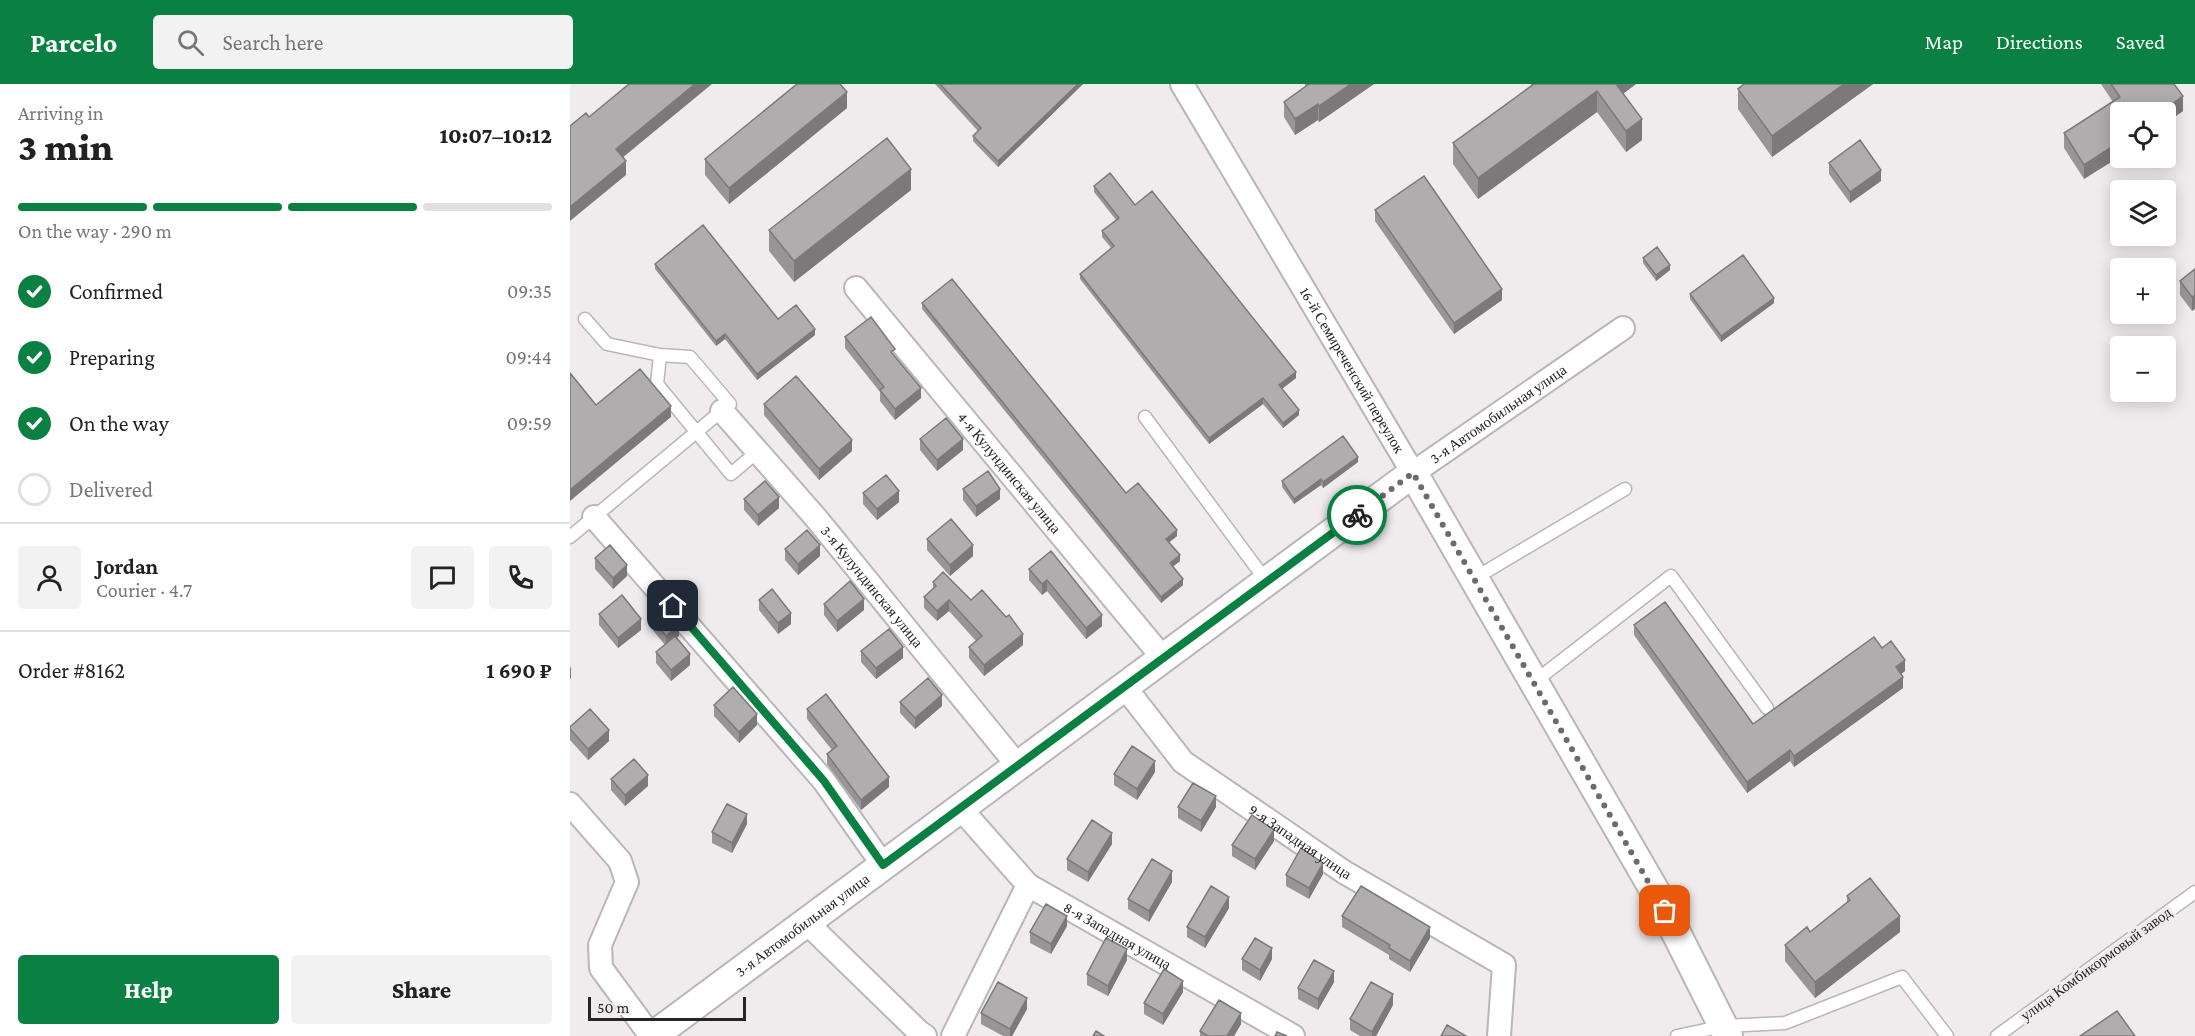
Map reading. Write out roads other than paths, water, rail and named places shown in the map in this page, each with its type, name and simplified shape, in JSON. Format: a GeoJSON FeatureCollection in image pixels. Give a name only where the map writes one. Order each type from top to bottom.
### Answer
{"type":"FeatureCollection","features":[{"type":"Feature","properties":{"kind":"street","name":"16-й Семиреченский переулок"},"geometry":{"type":"LineString","coordinates":[[1182,84],[1475,578],[1656,893],[1726,1031]]}},
{"type":"Feature","properties":{"kind":"street","name":"4-я Кулундинская улица"},"geometry":{"type":"LineString","coordinates":[[856,288],[1163,658]]}},
{"type":"Feature","properties":{"kind":"street","name":"3-я Автомобильная улица"},"geometry":{"type":"LineString","coordinates":[[652,1036],[962,809],[1124,686],[1413,473],[1623,328]]}},
{"type":"Feature","properties":{"kind":"street","name":"3-я Кулундинская улица"},"geometry":{"type":"LineString","coordinates":[[722,411],[816,518],[1018,766]]}},
{"type":"Feature","properties":{"kind":"street"},"geometry":{"type":"LineString","coordinates":[[594,517],[824,781],[883,865]]}},
{"type":"Feature","properties":{"kind":"street","name":"9-я Западная улица"},"geometry":{"type":"LineString","coordinates":[[1124,686],[1183,762],[1344,872],[1504,965],[1499,1036]]}},
{"type":"Feature","properties":{"kind":"street"},"geometry":{"type":"LineString","coordinates":[[570,804],[620,861],[627,882],[600,945],[601,968],[652,1036]]}},
{"type":"Feature","properties":{"kind":"street","name":"8-я Западная улица"},"geometry":{"type":"LineString","coordinates":[[962,809],[1028,885],[1293,1036]]}},
{"type":"Feature","properties":{"kind":"street"},"geometry":{"type":"LineString","coordinates":[[953,1036],[1028,885]]}},
{"type":"Feature","properties":{"kind":"street"},"geometry":{"type":"LineString","coordinates":[[806,922],[925,1036]]}},
{"type":"Feature","properties":{"kind":"lane"},"geometry":{"type":"LineString","coordinates":[[570,537],[730,404],[690,357],[660,355],[607,344],[585,319]]}},
{"type":"Feature","properties":{"kind":"lane"},"geometry":{"type":"LineString","coordinates":[[660,355],[657,384],[731,474],[757,452]]}},
{"type":"Feature","properties":{"kind":"lane"},"geometry":{"type":"LineString","coordinates":[[1145,417],[1267,582]]}},
{"type":"Feature","properties":{"kind":"lane"},"geometry":{"type":"LineString","coordinates":[[1475,578],[1625,489]]}},
{"type":"Feature","properties":{"kind":"lane"},"geometry":{"type":"LineString","coordinates":[[1534,681],[1671,576],[1767,708]]}},
{"type":"Feature","properties":{"kind":"lane","name":"улица Комбикормовый завод"},"geometry":{"type":"LineString","coordinates":[[1997,1036],[2195,892]]}},
{"type":"Feature","properties":{"kind":"lane"},"geometry":{"type":"LineString","coordinates":[[1677,1036],[1785,1023],[1902,977],[1947,1036]]}}]}
